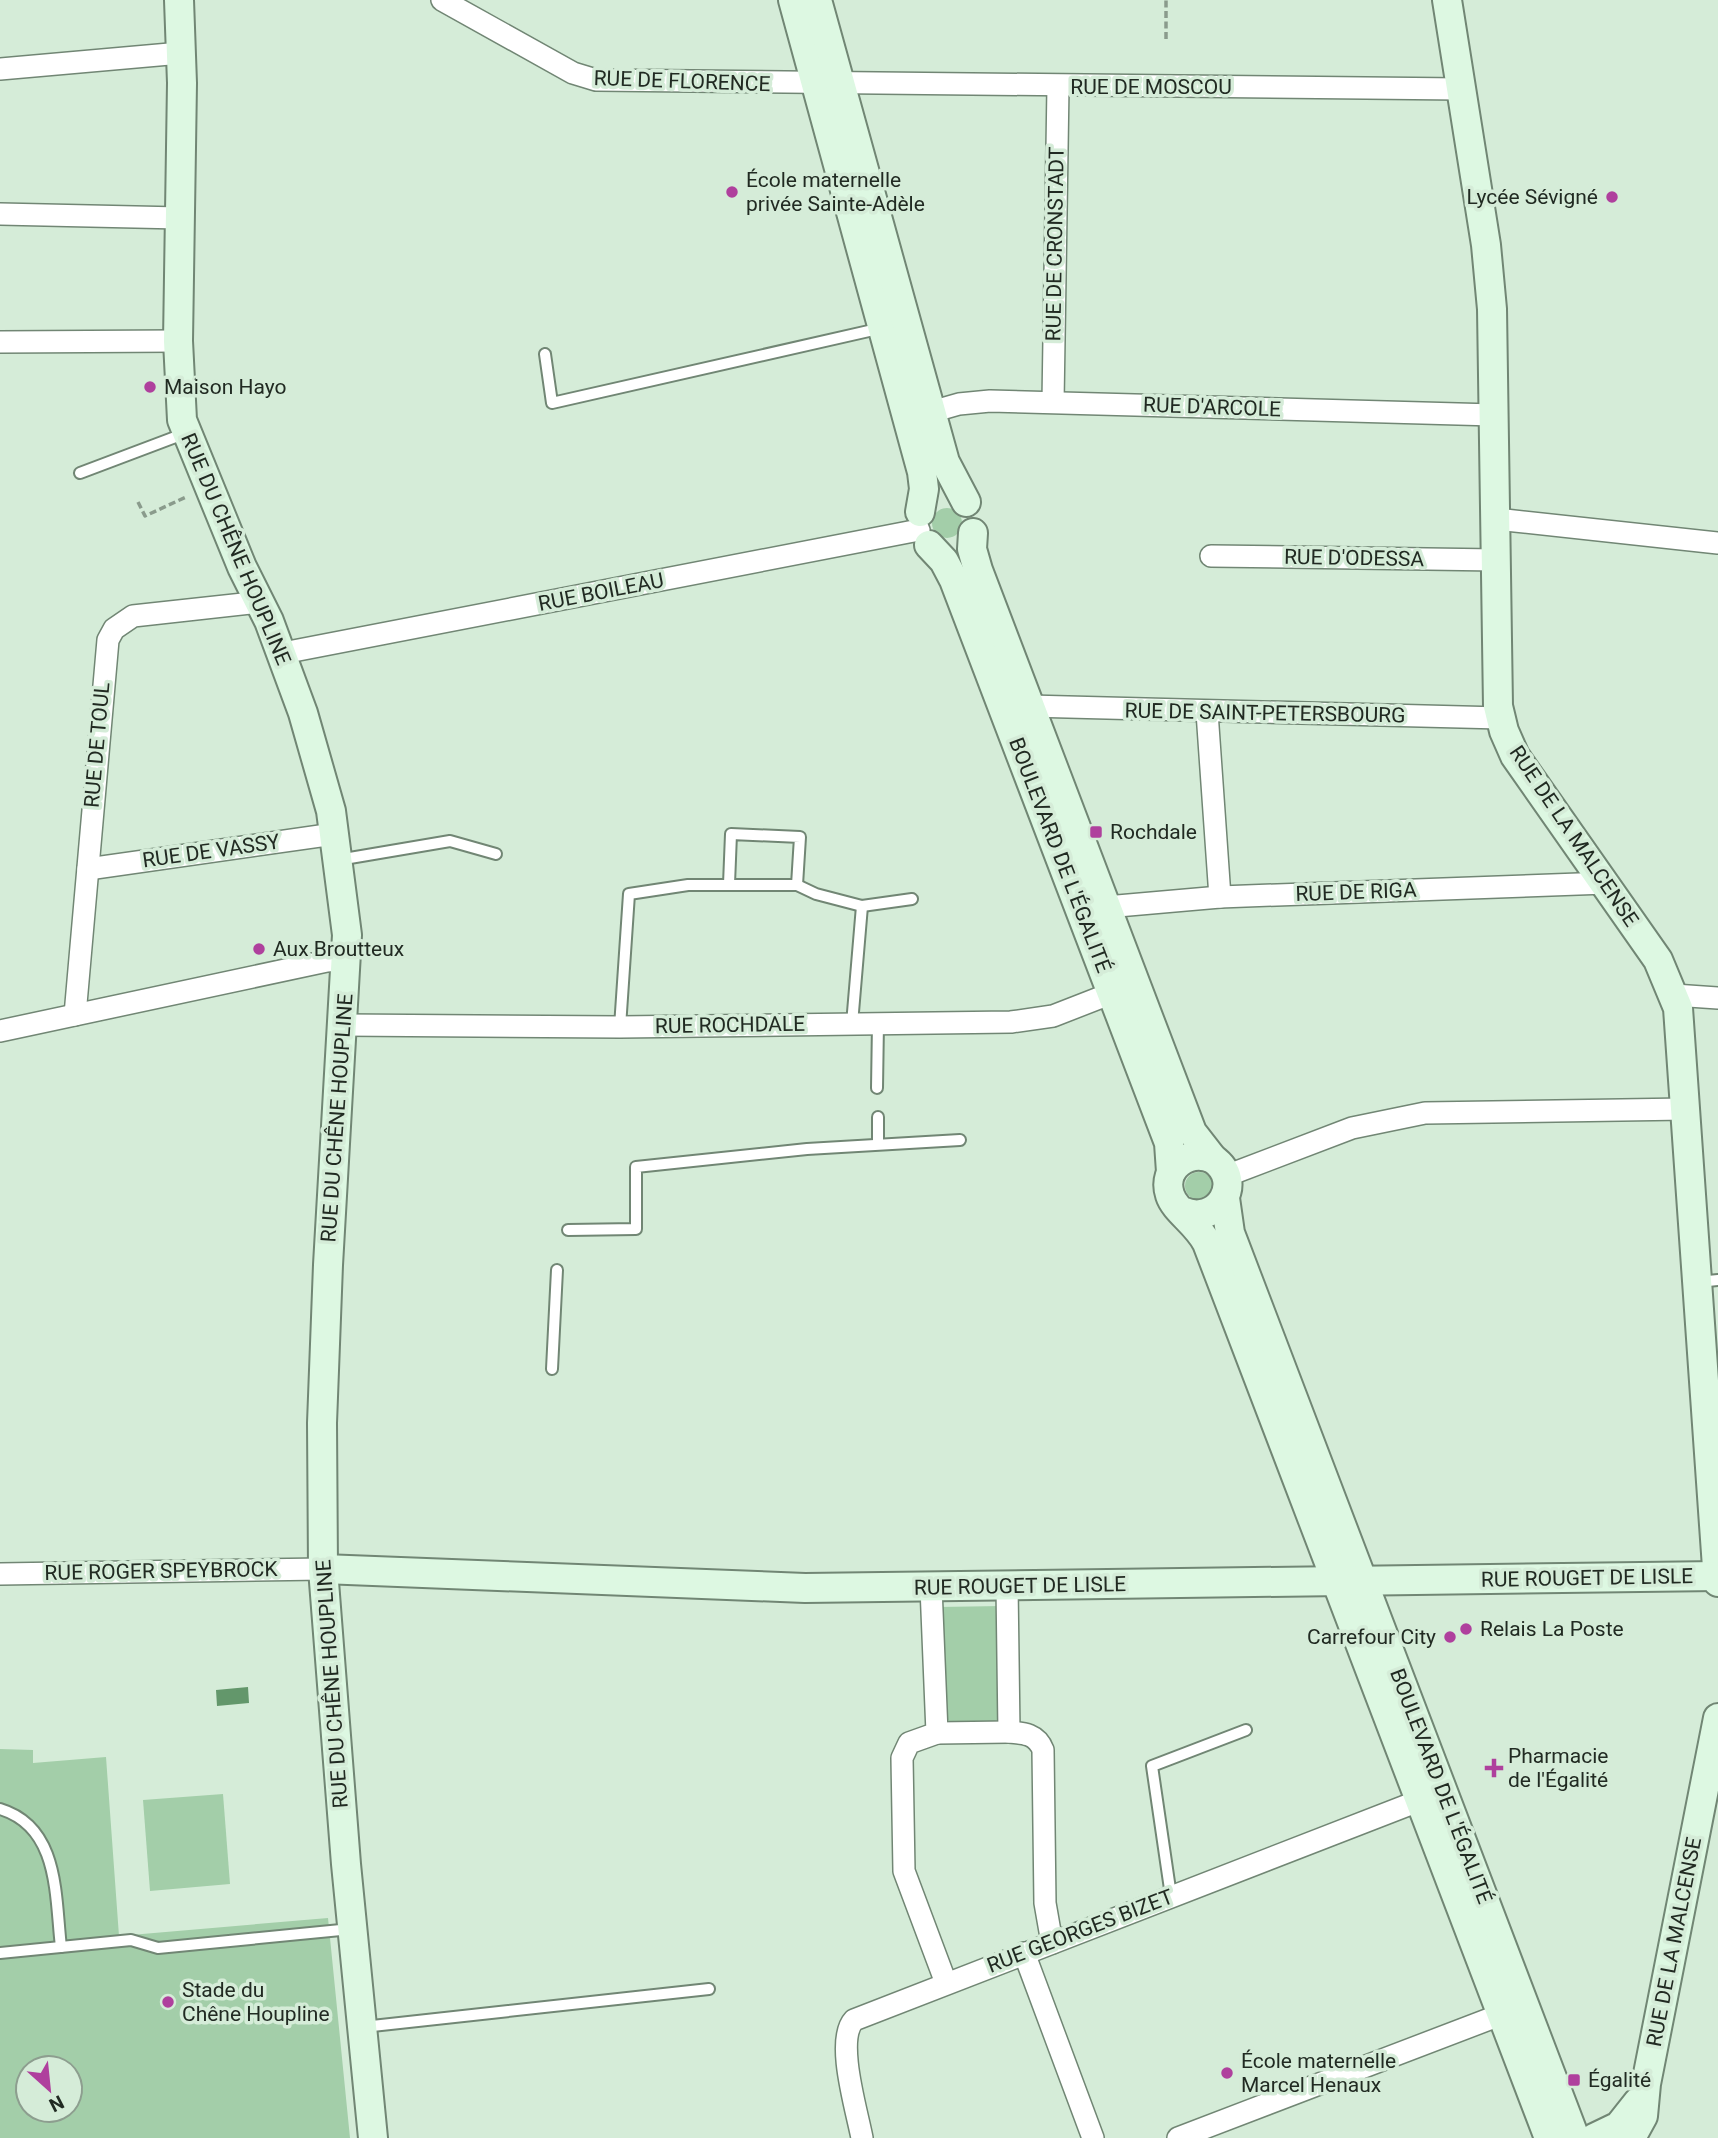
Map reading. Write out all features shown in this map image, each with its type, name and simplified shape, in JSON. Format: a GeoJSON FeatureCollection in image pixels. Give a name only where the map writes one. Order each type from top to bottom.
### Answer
{"type":"FeatureCollection","features":[{"type":"Feature","properties":{"kind":"street","name":"RUE DU CHÊNE HOUPLINE"},"geometry":{"type":"LineString","coordinates":[[179,0],[180,406],[186,433],[208,488],[282,653],[320,768],[336,847],[347,959],[327,1278],[322,1423],[323,1569],[373,2138]]}},
{"type":"Feature","properties":{"kind":"street","name":"RUE DE FLORENCE"},"geometry":{"type":"LineString","coordinates":[[442,0],[583,78],[828,85]]}},
{"type":"Feature","properties":{"kind":"street"},"geometry":{"type":"LineString","coordinates":[[793,0],[828,85],[949,473],[975,519],[973,533],[965,545],[956,550],[942,551],[923,529],[925,489],[922,472],[882,328],[828,85],[817,0]]}},
{"type":"Feature","properties":{"kind":"street","name":"RUE DE LA MALCENSE"},"geometry":{"type":"LineString","coordinates":[[1447,0],[1489,278],[1501,719],[1521,765],[1658,960],[1675,995],[1681,1032],[1686,1109],[1708,1281],[1718,1582]]}},
{"type":"Feature","properties":{"kind":"street"},"geometry":{"type":"LineString","coordinates":[[0,69],[181,53]]}},
{"type":"Feature","properties":{"kind":"street","name":"RUE DE MOSCOU"},"geometry":{"type":"LineString","coordinates":[[828,85],[1461,89]]}},
{"type":"Feature","properties":{"kind":"street","name":"RUE DE CRONSTADT"},"geometry":{"type":"LineString","coordinates":[[1052,402],[1058,86]]}},
{"type":"Feature","properties":{"kind":"street"},"geometry":{"type":"LineString","coordinates":[[0,214],[180,218]]}},
{"type":"Feature","properties":{"kind":"street"},"geometry":{"type":"LineString","coordinates":[[0,342],[178,341]]}},
{"type":"Feature","properties":{"kind":"street","name":"RUE D'ARCOLE"},"geometry":{"type":"LineString","coordinates":[[931,412],[974,402],[1052,402],[1494,415]]}},
{"type":"Feature","properties":{"kind":"street"},"geometry":{"type":"LineString","coordinates":[[923,529],[928,501],[940,495],[954,495],[966,502]]}},
{"type":"Feature","properties":{"kind":"street"},"geometry":{"type":"LineString","coordinates":[[1496,519],[1718,543]]}},
{"type":"Feature","properties":{"kind":"street","name":"RUE BOILEAU"},"geometry":{"type":"LineString","coordinates":[[282,653],[923,529]]}},
{"type":"Feature","properties":{"kind":"street","name":"BOULEVARD DE L'ÉGALITÉ"},"geometry":{"type":"LineString","coordinates":[[923,529],[954,580],[1169,1143],[1171,1172]]}},
{"type":"Feature","properties":{"kind":"street","name":"BOULEVARD DE L'ÉGALITÉ"},"geometry":{"type":"LineString","coordinates":[[973,533],[975,562],[1192,1132],[1221,1178],[1230,1233],[1350,1582],[1421,1800],[1514,2010],[1575,2138]]}},
{"type":"Feature","properties":{"kind":"street","name":"RUE D'ODESSA"},"geometry":{"type":"LineString","coordinates":[[1211,556],[1497,560]]}},
{"type":"Feature","properties":{"kind":"street","name":"RUE DE TOUL"},"geometry":{"type":"LineString","coordinates":[[75,1015],[104,654],[114,629],[122,621],[146,614],[261,602]]}},
{"type":"Feature","properties":{"kind":"street","name":"RUE DE SAINT-PETERSBOURG"},"geometry":{"type":"LineString","coordinates":[[1029,706],[1501,719]]}},
{"type":"Feature","properties":{"kind":"street"},"geometry":{"type":"LineString","coordinates":[[1207,712],[1220,897]]}},
{"type":"Feature","properties":{"kind":"street","name":"RUE DE VASSY"},"geometry":{"type":"LineString","coordinates":[[88,869],[336,847]]}},
{"type":"Feature","properties":{"kind":"street","name":"RUE DE RIGA"},"geometry":{"type":"LineString","coordinates":[[1106,907],[1220,897],[1606,883]]}},
{"type":"Feature","properties":{"kind":"street"},"geometry":{"type":"LineString","coordinates":[[0,1031],[327,961],[347,959]]}},
{"type":"Feature","properties":{"kind":"street","name":"RUE ROCHDALE"},"geometry":{"type":"LineString","coordinates":[[343,1025],[621,1027],[1032,1021],[1053,1016],[1112,993]]}},
{"type":"Feature","properties":{"kind":"street"},"geometry":{"type":"LineString","coordinates":[[1675,995],[1718,999]]}},
{"type":"Feature","properties":{"kind":"street"},"geometry":{"type":"LineString","coordinates":[[1221,1178],[1352,1128],[1425,1113],[1686,1109]]}},
{"type":"Feature","properties":{"kind":"street"},"geometry":{"type":"LineString","coordinates":[[1192,1156],[1221,1178],[1219,1206],[1206,1214],[1182,1211],[1170,1196],[1168,1181],[1171,1172],[1182,1160],[1192,1156]]}},
{"type":"Feature","properties":{"kind":"street","name":"BOULEVARD DE L'ÉGALITÉ"},"geometry":{"type":"LineString","coordinates":[[1182,1211],[1195,1223],[1207,1242],[1350,1582],[1514,2010],[1549,2138]]}},
{"type":"Feature","properties":{"kind":"street","name":"RUE ROGER SPEYBROCK"},"geometry":{"type":"LineString","coordinates":[[0,1574],[323,1569]]}},
{"type":"Feature","properties":{"kind":"street","name":"RUE ROUGET DE LISLE"},"geometry":{"type":"LineString","coordinates":[[323,1569],[794,1588],[1717,1576]]}},
{"type":"Feature","properties":{"kind":"street"},"geometry":{"type":"LineString","coordinates":[[1007,1586],[1009,1732]]}},
{"type":"Feature","properties":{"kind":"street"},"geometry":{"type":"LineString","coordinates":[[931,1587],[937,1732]]}},
{"type":"Feature","properties":{"kind":"street","name":"RUE DE LA MALCENSE"},"geometry":{"type":"LineString","coordinates":[[1631,2138],[1643,2116],[1646,2084],[1718,1718]]}},
{"type":"Feature","properties":{"kind":"street"},"geometry":{"type":"LineString","coordinates":[[946,1983],[902,1858],[902,1758],[909,1743],[937,1732],[1009,1732],[1030,1735],[1039,1741],[1043,1750],[1045,1903],[1052,1943]]}},
{"type":"Feature","properties":{"kind":"street","name":"RUE GEORGES BIZET"},"geometry":{"type":"LineString","coordinates":[[862,2138],[845,2044],[849,2026],[863,2015],[1421,1800]]}},
{"type":"Feature","properties":{"kind":"street"},"geometry":{"type":"LineString","coordinates":[[1024,1953],[1093,2138]]}},
{"type":"Feature","properties":{"kind":"street"},"geometry":{"type":"LineString","coordinates":[[1178,2138],[1514,2010]]}},
{"type":"Feature","properties":{"kind":"street","name":"RUE DE LA MALCENSE"},"geometry":{"type":"LineString","coordinates":[[1594,2138],[1610,2132],[1629,2118],[1646,2084]]}},
{"type":"Feature","properties":{"kind":"lane"},"geometry":{"type":"LineString","coordinates":[[545,354],[552,403],[882,328]]}},
{"type":"Feature","properties":{"kind":"lane"},"geometry":{"type":"LineString","coordinates":[[80,473],[186,433]]}},
{"type":"Feature","properties":{"kind":"lane"},"geometry":{"type":"LineString","coordinates":[[729,884],[731,834],[800,837],[797,885]]}},
{"type":"Feature","properties":{"kind":"lane"},"geometry":{"type":"LineString","coordinates":[[336,847],[450,841],[496,854]]}},
{"type":"Feature","properties":{"kind":"lane"},"geometry":{"type":"LineString","coordinates":[[621,1027],[629,894],[688,885],[729,884],[797,885],[816,894],[862,905],[912,898]]}},
{"type":"Feature","properties":{"kind":"lane"},"geometry":{"type":"LineString","coordinates":[[852,1024],[862,905]]}},
{"type":"Feature","properties":{"kind":"lane"},"geometry":{"type":"LineString","coordinates":[[877,1088],[878,1023]]}},
{"type":"Feature","properties":{"kind":"lane"},"geometry":{"type":"LineString","coordinates":[[878,1117],[878,1144]]}},
{"type":"Feature","properties":{"kind":"lane"},"geometry":{"type":"LineString","coordinates":[[568,1230],[636,1229],[636,1167],[878,1144],[960,1140]]}},
{"type":"Feature","properties":{"kind":"lane"},"geometry":{"type":"LineString","coordinates":[[552,1369],[556,1270]]}},
{"type":"Feature","properties":{"kind":"lane"},"geometry":{"type":"LineString","coordinates":[[1171,1896],[1152,1766],[1246,1730]]}},
{"type":"Feature","properties":{"kind":"lane"},"geometry":{"type":"LineString","coordinates":[[0,1809],[31,1827],[47,1850],[52,1868],[61,1947]]}},
{"type":"Feature","properties":{"kind":"lane"},"geometry":{"type":"LineString","coordinates":[[0,1953],[131,1940],[158,1948],[353,1929]]}},
{"type":"Feature","properties":{"kind":"lane"},"geometry":{"type":"LineString","coordinates":[[363,2027],[709,1989]]}},
{"type":"Feature","properties":{"kind":"path"},"geometry":{"type":"LineString","coordinates":[[1166,0],[1166,39]]}},
{"type":"Feature","properties":{"kind":"path"},"geometry":{"type":"LineString","coordinates":[[138,502],[145,516],[208,488]]}},
{"type":"Feature","properties":{"kind":"shaded area"},"geometry":{"type":"Polygon","coordinates":[[[947,508],[953,509],[961,517],[961,529],[953,537],[947,538],[941,537],[933,529],[932,523],[933,517],[941,509],[947,508]]]}},
{"type":"Feature","properties":{"kind":"shaded area"},"geometry":{"type":"Polygon","coordinates":[[[1199,1172],[1209,1176],[1213,1186],[1209,1196],[1199,1200],[1189,1196],[1185,1186],[1189,1176],[1199,1172]]]}},
{"type":"Feature","properties":{"kind":"shaded area"},"geometry":{"type":"Polygon","coordinates":[[[1002,1606],[1003,1709],[998,1719],[988,1726],[950,1722],[941,1712],[938,1607],[1002,1606]]]}},
{"type":"Feature","properties":{"kind":"shaded area"},"geometry":{"type":"Polygon","coordinates":[[[248,1687],[249,1703],[217,1706],[216,1690],[248,1687]]]}},
{"type":"Feature","properties":{"kind":"shaded area","name":"Stade du Chêne Houpline"},"geometry":{"type":"Polygon","coordinates":[[[0,1749],[33,1750],[33,1763],[106,1757],[119,1936],[328,1918],[350,2138],[0,2138],[0,1749]]]}},
{"type":"Feature","properties":{"kind":"shaded area"},"geometry":{"type":"Polygon","coordinates":[[[223,1794],[230,1884],[150,1891],[143,1800],[223,1794]]]}},
{"type":"Feature","properties":{"kind":"place","name":"École maternelle privée Sainte-Adèle"},"geometry":{"type":"Point","coordinates":[732,192]}},
{"type":"Feature","properties":{"kind":"place","name":"Lycée Sévigné"},"geometry":{"type":"Point","coordinates":[1612,197]}},
{"type":"Feature","properties":{"kind":"place","name":"Maison Hayo"},"geometry":{"type":"Point","coordinates":[150,387]}},
{"type":"Feature","properties":{"kind":"place","name":"Rochdale"},"geometry":{"type":"Point","coordinates":[1096,832]}},
{"type":"Feature","properties":{"kind":"place","name":"Aux Broutteux"},"geometry":{"type":"Point","coordinates":[259,949]}},
{"type":"Feature","properties":{"kind":"place","name":"Relais La Poste"},"geometry":{"type":"Point","coordinates":[1466,1629]}},
{"type":"Feature","properties":{"kind":"place","name":"Carrefour City"},"geometry":{"type":"Point","coordinates":[1450,1637]}},
{"type":"Feature","properties":{"kind":"place","name":"Pharmacie de l'Égalité"},"geometry":{"type":"Point","coordinates":[1494,1768]}},
{"type":"Feature","properties":{"kind":"place","name":"Stade du Chêne Houpline"},"geometry":{"type":"Point","coordinates":[168,2002]}},
{"type":"Feature","properties":{"kind":"place","name":"École maternelle Marcel Henaux"},"geometry":{"type":"Point","coordinates":[1227,2073]}},
{"type":"Feature","properties":{"kind":"place","name":"Égalité"},"geometry":{"type":"Point","coordinates":[1574,2080]}}]}
